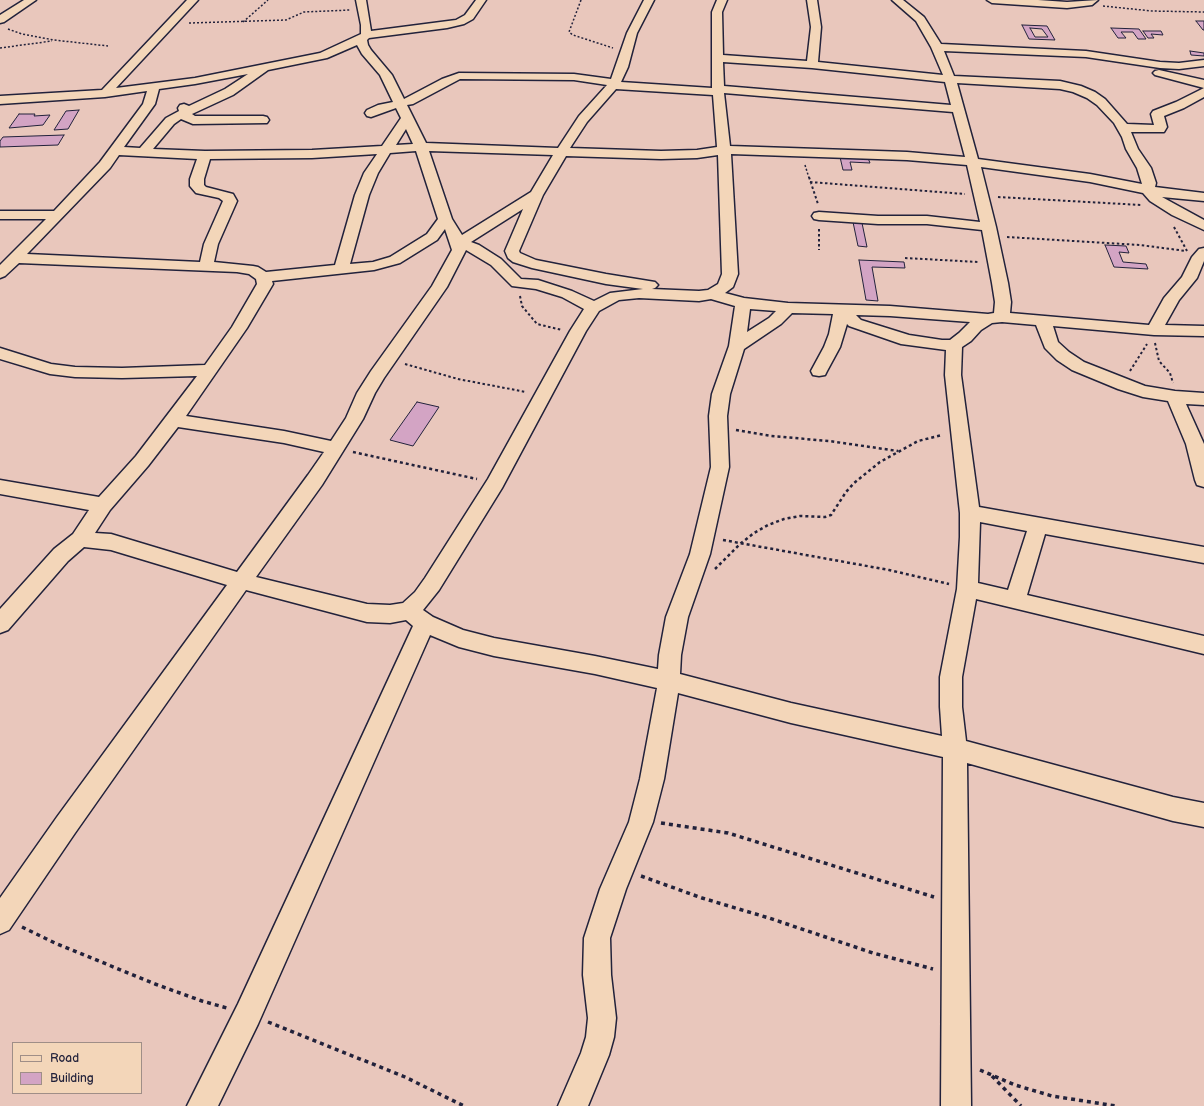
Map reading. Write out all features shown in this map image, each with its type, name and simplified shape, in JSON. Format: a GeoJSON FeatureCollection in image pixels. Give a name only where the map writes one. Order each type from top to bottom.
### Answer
{"type":"FeatureCollection","features":[{"type":"Feature","properties":{"kind":"street"},"geometry":{"type":"LineString","coordinates":[[0,20],[31,0]]}},
{"type":"Feature","properties":{"kind":"street"},"geometry":{"type":"LineString","coordinates":[[105,93],[193,0]]}},
{"type":"Feature","properties":{"kind":"street"},"geometry":{"type":"LineString","coordinates":[[324,56],[364,37],[447,26],[460,22],[469,17],[480,0]]}},
{"type":"Feature","properties":{"kind":"street"},"geometry":{"type":"LineString","coordinates":[[649,0],[632,33],[627,52],[614,84],[583,119],[536,195],[512,251],[513,255],[518,259],[532,264],[606,278],[651,285],[719,291],[744,303],[788,308],[890,311],[1150,330],[1204,331]]}},
{"type":"Feature","properties":{"kind":"street"},"geometry":{"type":"LineString","coordinates":[[202,1106],[248,1014],[417,617],[422,598],[495,483],[578,331],[593,308],[615,296],[639,293],[699,296],[719,291],[730,274],[718,58],[717,12],[722,0]]}},
{"type":"Feature","properties":{"kind":"street"},"geometry":{"type":"LineString","coordinates":[[812,0],[813,15],[816,27],[812,65]]}},
{"type":"Feature","properties":{"kind":"street"},"geometry":{"type":"LineString","coordinates":[[900,4],[918,0]]}},
{"type":"Feature","properties":{"kind":"street"},"geometry":{"type":"LineString","coordinates":[[992,0],[1067,5],[1096,3]]}},
{"type":"Feature","properties":{"kind":"street"},"geometry":{"type":"LineString","coordinates":[[842,310],[855,323],[907,340],[942,345],[954,345],[975,326],[995,318],[1003,302],[997,264],[982,196],[950,80],[937,47],[920,19],[900,4]]}},
{"type":"Feature","properties":{"kind":"street"},"geometry":{"type":"LineString","coordinates":[[1,919],[66,825],[241,581],[316,480],[354,419],[366,393],[439,287],[459,250],[454,231],[445,219],[421,147],[386,75],[366,52],[362,45],[366,25],[362,5]]}},
{"type":"Feature","properties":{"kind":"street"},"geometry":{"type":"LineString","coordinates":[[937,47],[1055,52],[1103,56],[1160,65],[1179,66],[1204,64]]}},
{"type":"Feature","properties":{"kind":"street"},"geometry":{"type":"LineString","coordinates":[[0,100],[105,93],[154,87],[195,81],[271,65],[324,56],[373,60]]}},
{"type":"Feature","properties":{"kind":"street"},"geometry":{"type":"LineString","coordinates":[[1103,56],[1204,84]]}},
{"type":"Feature","properties":{"kind":"street"},"geometry":{"type":"LineString","coordinates":[[718,58],[812,65],[950,80],[1060,85],[1077,89],[1091,94],[1119,121],[1132,149],[1144,168],[1149,183],[1148,190]]}},
{"type":"Feature","properties":{"kind":"street"},"geometry":{"type":"LineString","coordinates":[[144,152],[170,121],[184,112],[229,92],[253,75],[271,65]]}},
{"type":"Feature","properties":{"kind":"street"},"geometry":{"type":"LineString","coordinates":[[371,113],[382,108],[409,101],[446,80],[459,76],[574,77],[614,84],[958,108]]}},
{"type":"Feature","properties":{"kind":"street"},"geometry":{"type":"LineString","coordinates":[[195,81],[185,100],[184,112],[188,119],[263,120]]}},
{"type":"Feature","properties":{"kind":"street"},"geometry":{"type":"LineString","coordinates":[[0,273],[58,215],[116,151],[149,104],[154,87]]}},
{"type":"Feature","properties":{"kind":"street"},"geometry":{"type":"LineString","coordinates":[[1123,128],[1160,129],[1161,127],[1157,114],[1180,105],[1204,92]]}},
{"type":"Feature","properties":{"kind":"street"},"geometry":{"type":"LineString","coordinates":[[341,269],[362,195],[370,173],[384,150],[407,118]]}},
{"type":"Feature","properties":{"kind":"street"},"geometry":{"type":"LineString","coordinates":[[116,151],[205,155],[384,150],[421,147],[681,156],[724,150],[907,156],[973,162],[1090,178],[1148,190],[1178,195],[1204,197]]}},
{"type":"Feature","properties":{"kind":"street"},"geometry":{"type":"LineString","coordinates":[[205,155],[197,179],[197,186],[201,190],[228,197],[230,201],[211,244],[206,266]]}},
{"type":"Feature","properties":{"kind":"street"},"geometry":{"type":"LineString","coordinates":[[1148,190],[1163,204],[1204,226]]}},
{"type":"Feature","properties":{"kind":"street"},"geometry":{"type":"LineString","coordinates":[[458,244],[536,195]]}},
{"type":"Feature","properties":{"kind":"street"},"geometry":{"type":"LineString","coordinates":[[0,215],[58,215]]}},
{"type":"Feature","properties":{"kind":"street"},"geometry":{"type":"LineString","coordinates":[[819,216],[878,220],[927,220],[990,232]]}},
{"type":"Feature","properties":{"kind":"street"},"geometry":{"type":"LineString","coordinates":[[263,277],[374,266],[395,260],[432,237],[445,219]]}},
{"type":"Feature","properties":{"kind":"street"},"geometry":{"type":"LineString","coordinates":[[458,244],[474,248],[496,262],[517,283],[538,285],[566,294],[581,300],[593,308]]}},
{"type":"Feature","properties":{"kind":"street"},"geometry":{"type":"LineString","coordinates":[[1150,330],[1172,298],[1189,278],[1197,260],[1198,251]]}},
{"type":"Feature","properties":{"kind":"street"},"geometry":{"type":"LineString","coordinates":[[0,624],[61,555],[80,539],[103,505],[142,461],[194,394],[227,346],[265,284],[263,277],[253,270],[206,266],[15,258]]}},
{"type":"Feature","properties":{"kind":"street"},"geometry":{"type":"LineString","coordinates":[[573,1106],[595,1055],[600,1037],[602,1018],[597,975],[597,938],[613,889],[641,822],[652,779],[669,681],[670,655],[677,617],[700,554],[720,467],[718,416],[721,394],[737,346],[744,303]]}},
{"type":"Feature","properties":{"kind":"street"},"geometry":{"type":"LineString","coordinates":[[737,346],[775,321],[788,308]]}},
{"type":"Feature","properties":{"kind":"street"},"geometry":{"type":"LineString","coordinates":[[819,371],[837,334],[842,310]]}},
{"type":"Feature","properties":{"kind":"street"},"geometry":{"type":"LineString","coordinates":[[1043,321],[1050,344],[1063,356],[1078,366],[1124,385],[1175,397],[1204,399]]}},
{"type":"Feature","properties":{"kind":"street"},"geometry":{"type":"LineString","coordinates":[[954,345],[953,375],[970,513],[968,589],[950,677],[951,707],[956,749],[956,1106]]}},
{"type":"Feature","properties":{"kind":"street"},"geometry":{"type":"LineString","coordinates":[[0,353],[50,369],[75,372],[122,373],[210,370]]}},
{"type":"Feature","properties":{"kind":"street"},"geometry":{"type":"LineString","coordinates":[[1175,397],[1195,444],[1204,480]]}},
{"type":"Feature","properties":{"kind":"street"},"geometry":{"type":"LineString","coordinates":[[173,420],[284,437],[336,448]]}},
{"type":"Feature","properties":{"kind":"street"},"geometry":{"type":"LineString","coordinates":[[0,487],[103,505]]}},
{"type":"Feature","properties":{"kind":"street"},"geometry":{"type":"LineString","coordinates":[[970,513],[1204,554]]}},
{"type":"Feature","properties":{"kind":"street"},"geometry":{"type":"LineString","coordinates":[[1014,601],[1038,526]]}},
{"type":"Feature","properties":{"kind":"street"},"geometry":{"type":"LineString","coordinates":[[80,539],[112,542],[241,581],[367,613],[417,617],[459,638],[494,647],[595,665],[669,681],[791,713],[956,749],[1173,809],[1204,815]]}},
{"type":"Feature","properties":{"kind":"street"},"geometry":{"type":"LineString","coordinates":[[968,589],[1014,601],[1204,644]]}},
{"type":"Feature","properties":{"kind":"path"},"geometry":{"type":"LineString","coordinates":[[242,22],[268,0]]}},
{"type":"Feature","properties":{"kind":"path"},"geometry":{"type":"LineString","coordinates":[[581,0],[568,32],[570,34],[627,52]]}},
{"type":"Feature","properties":{"kind":"path"},"geometry":{"type":"LineString","coordinates":[[1096,3],[1152,11],[1204,12]]}},
{"type":"Feature","properties":{"kind":"path"},"geometry":{"type":"LineString","coordinates":[[172,22],[242,22],[286,20],[304,12],[362,5]]}},
{"type":"Feature","properties":{"kind":"path"},"geometry":{"type":"LineString","coordinates":[[6,29],[22,34],[54,40],[108,46]]}},
{"type":"Feature","properties":{"kind":"path"},"geometry":{"type":"LineString","coordinates":[[0,48],[54,40]]}},
{"type":"Feature","properties":{"kind":"path"},"geometry":{"type":"LineString","coordinates":[[804,153],[806,171],[817,203],[819,216],[819,250]]}},
{"type":"Feature","properties":{"kind":"path"},"geometry":{"type":"LineString","coordinates":[[810,182],[982,196],[1143,206]]}},
{"type":"Feature","properties":{"kind":"path"},"geometry":{"type":"LineString","coordinates":[[990,232],[1140,245],[1179,251],[1198,251]]}},
{"type":"Feature","properties":{"kind":"path"},"geometry":{"type":"LineString","coordinates":[[905,258],[997,264]]}},
{"type":"Feature","properties":{"kind":"path"},"geometry":{"type":"LineString","coordinates":[[517,283],[522,306],[537,324],[554,329],[578,331]]}},
{"type":"Feature","properties":{"kind":"path"},"geometry":{"type":"LineString","coordinates":[[1124,385],[1136,361],[1146,347],[1147,336],[1150,330]]}},
{"type":"Feature","properties":{"kind":"path"},"geometry":{"type":"LineString","coordinates":[[1150,330],[1159,361],[1172,377],[1175,397]]}},
{"type":"Feature","properties":{"kind":"path"},"geometry":{"type":"LineString","coordinates":[[389,360],[458,379],[543,395]]}},
{"type":"Feature","properties":{"kind":"path"},"geometry":{"type":"LineString","coordinates":[[718,426],[753,434],[829,440],[898,451]]}},
{"type":"Feature","properties":{"kind":"path"},"geometry":{"type":"LineString","coordinates":[[688,586],[709,575],[740,544],[754,533],[768,525],[784,519],[800,516],[825,517],[831,515],[846,492],[854,483],[880,462],[918,441],[960,430]]}},
{"type":"Feature","properties":{"kind":"path"},"geometry":{"type":"LineString","coordinates":[[336,448],[495,483]]}},
{"type":"Feature","properties":{"kind":"path"},"geometry":{"type":"LineString","coordinates":[[740,544],[889,570],[968,589]]}},
{"type":"Feature","properties":{"kind":"path"},"geometry":{"type":"LineString","coordinates":[[641,822],[687,826],[728,833],[889,884],[955,903]]}},
{"type":"Feature","properties":{"kind":"path"},"geometry":{"type":"LineString","coordinates":[[621,868],[702,898],[769,918],[873,953],[955,975]]}},
{"type":"Feature","properties":{"kind":"path"},"geometry":{"type":"LineString","coordinates":[[1,919],[155,984],[202,1001],[248,1014],[372,1063],[464,1106]]}},
{"type":"Feature","properties":{"kind":"path"},"geometry":{"type":"LineString","coordinates":[[955,1058],[1015,1085],[1052,1096],[1116,1106]]}},
{"type":"Feature","properties":{"kind":"path"},"geometry":{"type":"LineString","coordinates":[[991,1075],[1021,1106]]}},
{"type":"Feature","properties":{"kind":"building"},"geometry":{"type":"Polygon","coordinates":[[[1196,21],[1204,21],[1204,30],[1203,30],[1196,21]]]}},
{"type":"Feature","properties":{"kind":"building"},"geometry":{"type":"Polygon","coordinates":[[[1022,25],[1047,26],[1055,40],[1029,39],[1022,25]],[[1030,28],[1035,37],[1048,37],[1042,29],[1030,28]]]}},
{"type":"Feature","properties":{"kind":"building"},"geometry":{"type":"Polygon","coordinates":[[[1111,28],[1139,29],[1146,39],[1138,39],[1133,32],[1121,32],[1126,38],[1118,38],[1111,28]]]}},
{"type":"Feature","properties":{"kind":"building"},"geometry":{"type":"Polygon","coordinates":[[[1143,31],[1161,31],[1163,35],[1151,34],[1154,38],[1148,38],[1143,31]]]}},
{"type":"Feature","properties":{"kind":"building"},"geometry":{"type":"Polygon","coordinates":[[[1190,51],[1204,53],[1204,56],[1191,55],[1190,51]]]}},
{"type":"Feature","properties":{"kind":"building"},"geometry":{"type":"Polygon","coordinates":[[[79,110],[68,129],[54,130],[66,111],[79,110]]]}},
{"type":"Feature","properties":{"kind":"building"},"geometry":{"type":"Polygon","coordinates":[[[19,114],[35,114],[34,116],[50,115],[43,125],[9,128],[19,114]]]}},
{"type":"Feature","properties":{"kind":"building"},"geometry":{"type":"Polygon","coordinates":[[[64,135],[58,145],[0,147],[0,141],[3,137],[64,135]]]}},
{"type":"Feature","properties":{"kind":"building"},"geometry":{"type":"Polygon","coordinates":[[[840,157],[868,158],[870,163],[850,162],[852,170],[843,170],[840,157]]]}},
{"type":"Feature","properties":{"kind":"building"},"geometry":{"type":"Polygon","coordinates":[[[853,222],[862,223],[867,247],[858,246],[853,222]]]}},
{"type":"Feature","properties":{"kind":"building"},"geometry":{"type":"Polygon","coordinates":[[[1105,245],[1126,246],[1129,253],[1119,252],[1123,262],[1146,264],[1148,269],[1114,267],[1105,245]]]}},
{"type":"Feature","properties":{"kind":"building"},"geometry":{"type":"Polygon","coordinates":[[[859,260],[904,262],[905,268],[872,267],[878,301],[866,300],[859,260]]]}},
{"type":"Feature","properties":{"kind":"building"},"geometry":{"type":"Polygon","coordinates":[[[417,402],[439,407],[413,446],[390,440],[417,402]]]}}]}
